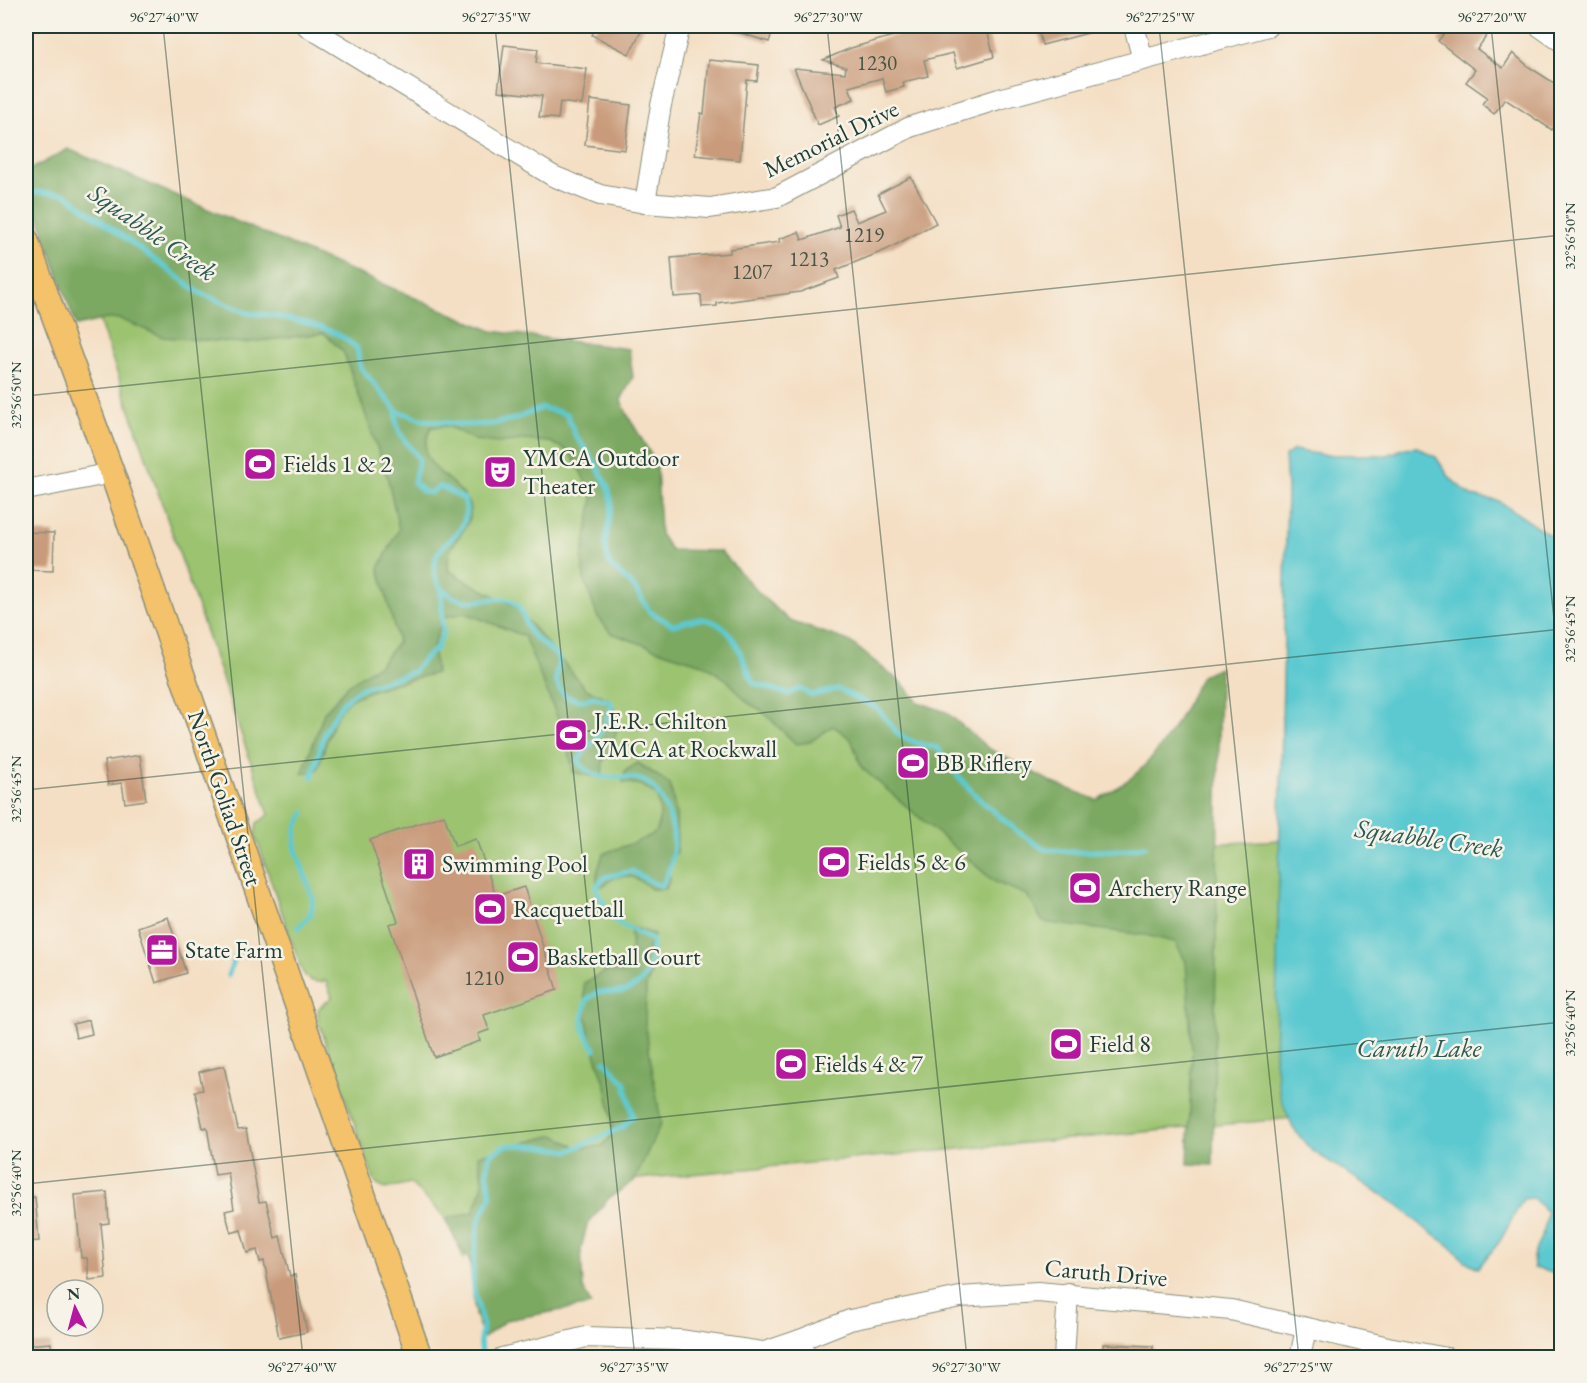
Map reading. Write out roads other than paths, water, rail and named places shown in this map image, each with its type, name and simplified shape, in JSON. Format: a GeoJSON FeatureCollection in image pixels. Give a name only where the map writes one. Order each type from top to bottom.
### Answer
{"type":"FeatureCollection","features":[{"type":"Feature","properties":{"kind":"main road","name":"North Goliad Street"},"geometry":{"type":"LineString","coordinates":[[26,240],[112,473],[420,1358]]}},
{"type":"Feature","properties":{"kind":"street","name":"Memorial Drive"},"geometry":{"type":"LineString","coordinates":[[307,26],[553,176],[600,195],[645,203],[710,208],[777,196],[910,128],[999,99],[1268,26]]}},
{"type":"Feature","properties":{"kind":"street"},"geometry":{"type":"LineString","coordinates":[[645,203],[661,105],[680,26]]}},
{"type":"Feature","properties":{"kind":"street"},"geometry":{"type":"LineString","coordinates":[[1134,26],[1143,60]]}},
{"type":"Feature","properties":{"kind":"street"},"geometry":{"type":"LineString","coordinates":[[1539,26],[1562,42]]}},
{"type":"Feature","properties":{"kind":"street"},"geometry":{"type":"LineString","coordinates":[[26,490],[112,473]]}},
{"type":"Feature","properties":{"kind":"street","name":"Caruth Drive"},"geometry":{"type":"LineString","coordinates":[[503,1357],[586,1337],[680,1340],[756,1355],[804,1349],[850,1320],[960,1297],[1038,1292],[1231,1310],[1388,1347],[1447,1358]]}},
{"type":"Feature","properties":{"kind":"street"},"geometry":{"type":"LineString","coordinates":[[1064,1358],[1068,1293]]}},
{"type":"Feature","properties":{"kind":"street"},"geometry":{"type":"LineString","coordinates":[[1300,1358],[1306,1328]]}},
{"type":"Feature","properties":{"kind":"water","name":"Caruth Lake"},"geometry":{"type":"Polygon","coordinates":[[[1417,447],[1436,457],[1450,478],[1471,496],[1499,501],[1561,543],[1562,1270],[1556,1274],[1534,1268],[1533,1256],[1544,1230],[1547,1212],[1533,1198],[1523,1199],[1500,1241],[1478,1268],[1465,1261],[1449,1245],[1398,1205],[1311,1150],[1293,1128],[1280,1096],[1275,1060],[1287,489],[1285,456],[1294,450],[1324,455],[1388,455],[1405,448],[1417,447]]]}},
{"type":"Feature","properties":{"kind":"waterway","name":"Squabble Creek"},"geometry":{"type":"LineString","coordinates":[[26,194],[36,192],[65,194],[200,293],[247,313],[307,323],[344,338],[357,348],[360,367],[397,411],[424,420],[465,425],[493,424],[542,408],[567,414],[575,435],[593,459],[608,486],[612,504],[605,545],[609,564],[634,587],[650,612],[673,625],[702,619],[722,627],[736,643],[753,683],[788,694],[800,689],[812,695],[838,689],[877,708],[899,735],[916,743],[938,748],[949,766],[977,797],[1018,832],[1044,849],[1075,852],[1124,850],[1145,846]]}},
{"type":"Feature","properties":{"kind":"waterway"},"geometry":{"type":"LineString","coordinates":[[397,411],[399,431],[419,459],[414,482],[422,491],[430,493],[440,486],[464,499],[465,503],[466,516],[462,526],[438,553],[435,564],[438,582],[450,595],[458,599],[468,601],[504,599],[519,607],[529,631],[559,659],[556,680],[560,690],[566,696],[577,700],[593,697],[610,701],[612,705],[598,737],[578,761],[586,770],[595,775],[631,778],[649,784],[660,797],[668,812],[674,844],[671,865],[662,886],[632,871],[605,877],[596,887],[615,921],[652,940],[652,949],[647,973],[637,985],[620,992],[600,992],[587,999],[583,1025],[595,1049]]}},
{"type":"Feature","properties":{"kind":"waterway"},"geometry":{"type":"LineString","coordinates":[[312,777],[325,731],[342,703],[359,689],[413,672],[437,648],[443,633],[441,589]]}},
{"type":"Feature","properties":{"kind":"waterway"},"geometry":{"type":"LineString","coordinates":[[298,928],[311,914],[313,898],[295,847],[296,829],[304,813]]}},
{"type":"Feature","properties":{"kind":"waterway"},"geometry":{"type":"LineString","coordinates":[[228,975],[239,949]]}},
{"type":"Feature","properties":{"kind":"waterway"},"geometry":{"type":"LineString","coordinates":[[482,1358],[480,1339],[483,1326],[473,1287],[473,1266],[479,1220],[491,1196],[487,1170],[490,1154],[507,1145],[539,1146],[569,1151],[623,1127],[633,1116],[625,1083],[605,1061]]}},
{"type":"Feature","properties":{"kind":"place","name":"Fields 1 & 2"},"geometry":{"type":"Point","coordinates":[260,464]}},
{"type":"Feature","properties":{"kind":"place","name":"YMCA Outdoor Theater"},"geometry":{"type":"Point","coordinates":[500,472]}},
{"type":"Feature","properties":{"kind":"place","name":"J.E.R. Chilton YMCA at Rockwall"},"geometry":{"type":"Point","coordinates":[571,735]}},
{"type":"Feature","properties":{"kind":"place","name":"BB Riflery"},"geometry":{"type":"Point","coordinates":[913,763]}},
{"type":"Feature","properties":{"kind":"place","name":"Fields 5 & 6"},"geometry":{"type":"Point","coordinates":[834,862]}},
{"type":"Feature","properties":{"kind":"place","name":"Swimming Pool"},"geometry":{"type":"Point","coordinates":[419,864]}},
{"type":"Feature","properties":{"kind":"place","name":"Archery Range"},"geometry":{"type":"Point","coordinates":[1085,888]}},
{"type":"Feature","properties":{"kind":"place","name":"Racquetball"},"geometry":{"type":"Point","coordinates":[490,909]}},
{"type":"Feature","properties":{"kind":"place","name":"State Farm"},"geometry":{"type":"Point","coordinates":[162,950]}},
{"type":"Feature","properties":{"kind":"place","name":"Basketball Court"},"geometry":{"type":"Point","coordinates":[523,957]}},
{"type":"Feature","properties":{"kind":"place","name":"Field 8"},"geometry":{"type":"Point","coordinates":[1066,1044]}},
{"type":"Feature","properties":{"kind":"place","name":"Fields 4 & 7"},"geometry":{"type":"Point","coordinates":[791,1064]}}]}
